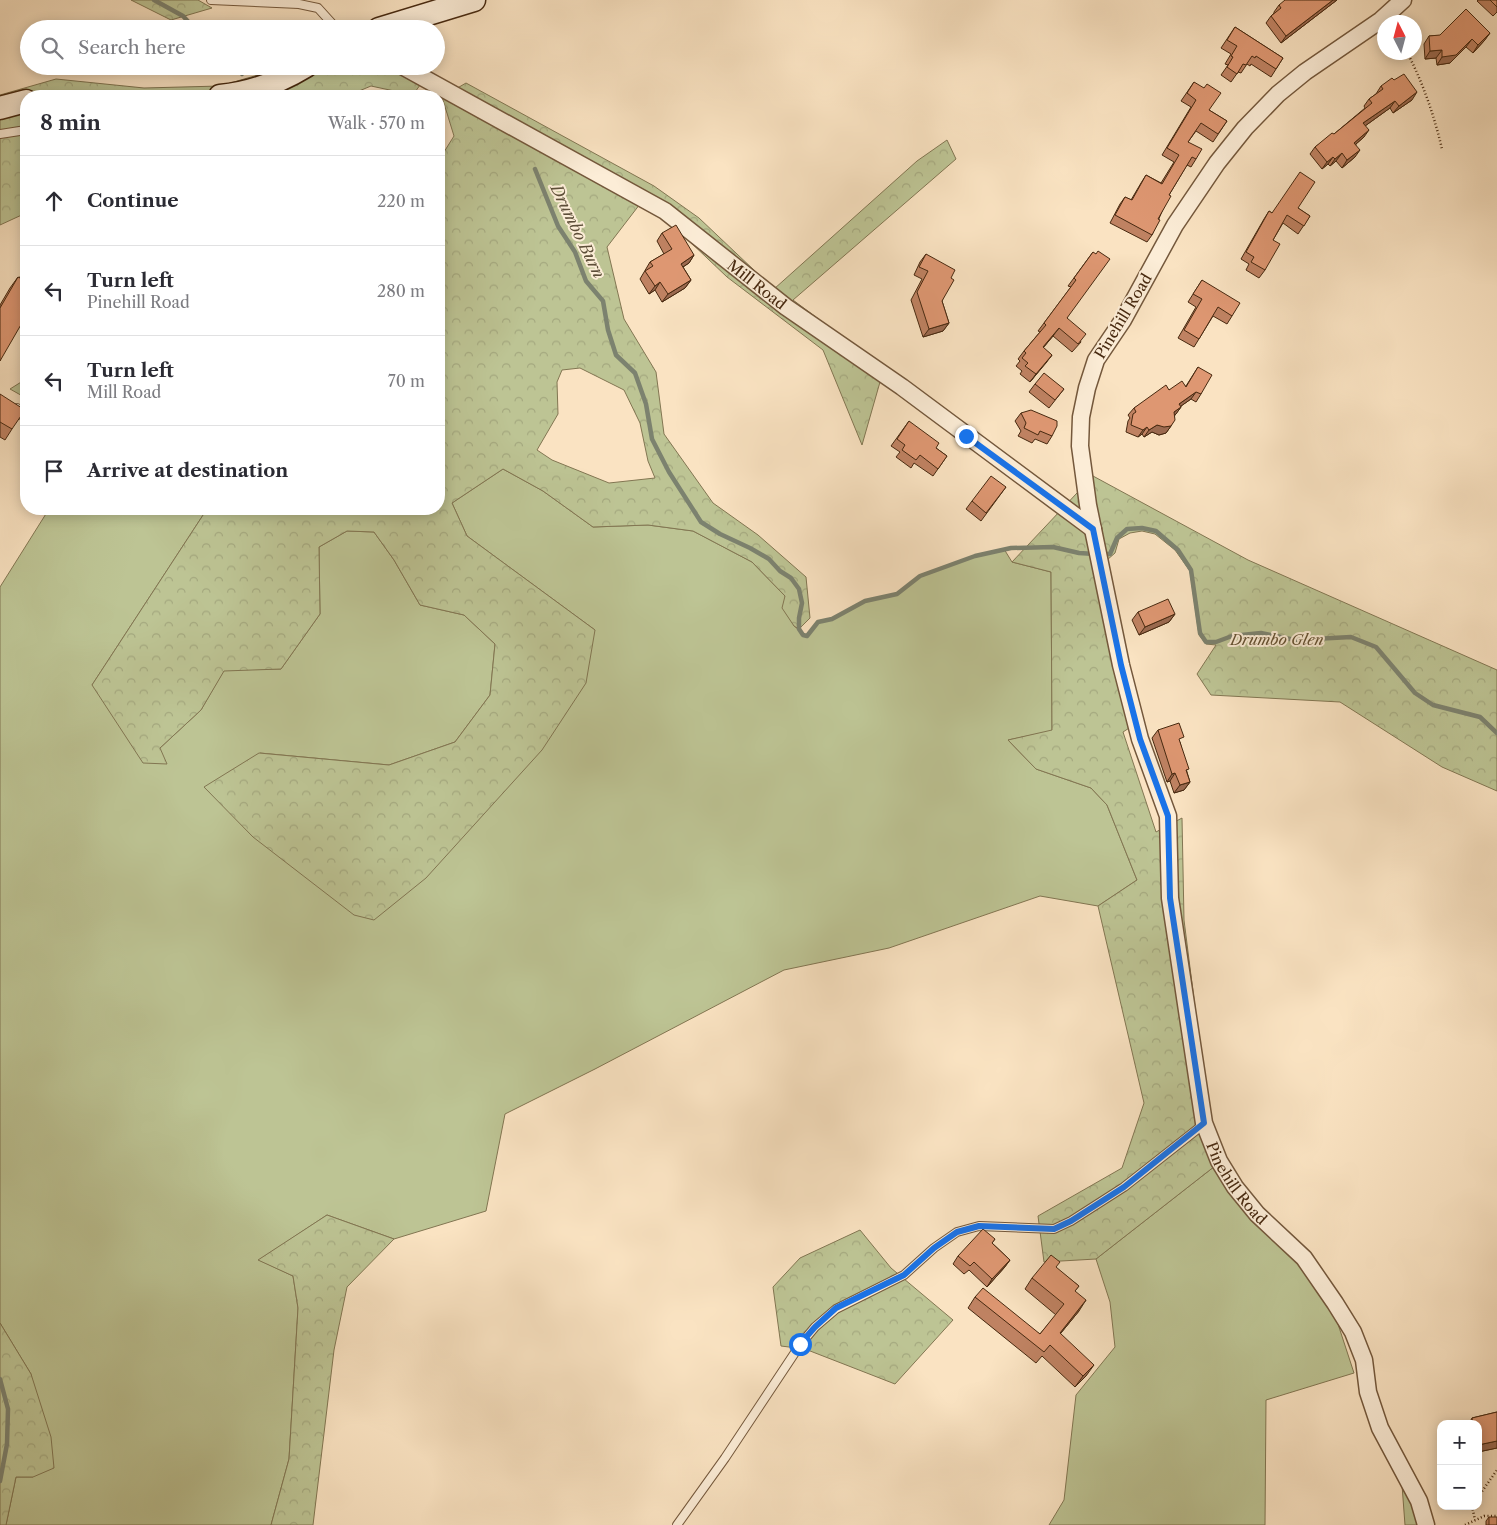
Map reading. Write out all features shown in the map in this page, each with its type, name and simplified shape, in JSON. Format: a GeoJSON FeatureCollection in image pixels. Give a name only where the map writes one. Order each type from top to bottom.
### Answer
{"type":"FeatureCollection","features":[{"type":"Feature","properties":{"kind":"main road"},"geometry":{"type":"LineString","coordinates":[[408,20],[474,0]]}},
{"type":"Feature","properties":{"kind":"main road"},"geometry":{"type":"LineString","coordinates":[[251,90],[261,88],[292,75]]}},
{"type":"Feature","properties":{"kind":"main road"},"geometry":{"type":"LineString","coordinates":[[0,108],[20,103]]}},
{"type":"Feature","properties":{"kind":"street","name":"Pinehill Road"},"geometry":{"type":"LineString","coordinates":[[1403,0],[1381,20],[1305,72],[1278,94],[1245,128],[1217,163],[1175,225],[1124,320],[1096,360],[1087,388],[1081,417],[1080,446],[1082,470],[1094,536],[1121,665],[1140,739],[1168,816],[1170,898],[1204,1123],[1219,1161],[1235,1187],[1256,1214],[1304,1258],[1335,1303],[1352,1332],[1364,1360],[1368,1392],[1380,1428],[1419,1501],[1426,1525]]}},
{"type":"Feature","properties":{"kind":"street","name":"Mill Road"},"geometry":{"type":"LineString","coordinates":[[418,75],[666,210],[786,306],[902,387],[1094,536]]}},
{"type":"Feature","properties":{"kind":"lane"},"geometry":{"type":"LineString","coordinates":[[212,0],[299,4],[318,8],[329,20]]}},
{"type":"Feature","properties":{"kind":"lane"},"geometry":{"type":"LineString","coordinates":[[0,134],[20,131]]}},
{"type":"Feature","properties":{"kind":"lane"},"geometry":{"type":"LineString","coordinates":[[13,402],[20,412]]}},
{"type":"Feature","properties":{"kind":"lane"},"geometry":{"type":"LineString","coordinates":[[677,1525],[725,1458],[800,1344],[836,1308],[904,1275],[934,1248],[957,1232],[979,1226],[1054,1229],[1071,1221],[1124,1187],[1204,1123]]}},
{"type":"Feature","properties":{"kind":"path"},"geometry":{"type":"LineString","coordinates":[[1411,60],[1419,75],[1436,123],[1442,149]]}},
{"type":"Feature","properties":{"kind":"path"},"geometry":{"type":"LineString","coordinates":[[1473,1420],[1481,1419]]}},
{"type":"Feature","properties":{"kind":"path"},"geometry":{"type":"LineString","coordinates":[[1482,1492],[1497,1470]]}},
{"type":"Feature","properties":{"kind":"path"},"geometry":{"type":"LineString","coordinates":[[1473,1510],[1475,1520]]}},
{"type":"Feature","properties":{"kind":"path"},"geometry":{"type":"LineString","coordinates":[[1465,1525],[1484,1516],[1497,1516]]}},
{"type":"Feature","properties":{"kind":"green space"},"geometry":{"type":"Polygon","coordinates":[[[131,0],[198,0],[212,8],[171,20],[131,0]]]}},
{"type":"Feature","properties":{"kind":"green space"},"geometry":{"type":"Polygon","coordinates":[[[258,75],[403,75],[420,85],[416,90],[390,90],[371,86],[361,90],[20,90],[20,216],[0,225],[0,95],[56,79],[144,88],[220,86],[258,75]]]}},
{"type":"Feature","properties":{"kind":"green space"},"geometry":{"type":"Polygon","coordinates":[[[466,83],[654,186],[699,218],[774,289],[917,161],[947,140],[956,159],[793,300],[884,368],[862,445],[823,350],[727,277],[666,219],[640,204],[607,247],[624,319],[656,372],[664,434],[713,503],[758,535],[806,577],[810,618],[799,629],[794,626],[782,608],[785,596],[752,562],[693,531],[648,525],[593,527],[543,491],[503,469],[452,503],[467,536],[595,630],[586,683],[542,750],[426,878],[374,920],[354,915],[253,837],[204,787],[259,753],[389,765],[455,742],[490,695],[495,644],[464,615],[420,605],[394,560],[374,532],[347,531],[319,547],[320,614],[281,669],[224,671],[201,710],[160,748],[167,764],[143,763],[92,685],[203,515],[445,515],[445,150],[454,136],[445,107],[445,95],[466,83]],[[580,368],[562,370],[557,382],[558,414],[537,450],[552,460],[609,483],[655,478],[648,461],[640,423],[624,390],[580,368]]]}},
{"type":"Feature","properties":{"kind":"green space"},"geometry":{"type":"Polygon","coordinates":[[[20,383],[20,395],[10,389],[20,383]]]}},
{"type":"Feature","properties":{"kind":"green space"},"geometry":{"type":"Polygon","coordinates":[[[503,469],[543,491],[593,527],[648,525],[693,531],[752,562],[785,596],[794,626],[807,636],[818,622],[832,619],[865,601],[897,594],[920,576],[975,556],[1004,549],[1012,562],[1051,572],[1052,731],[1008,740],[1036,769],[1091,788],[1107,805],[1137,880],[1098,906],[1040,896],[889,948],[784,970],[505,1114],[486,1211],[394,1239],[327,1215],[259,1260],[293,1276],[298,1308],[289,1459],[271,1525],[6,1525],[16,1477],[33,1477],[31,1374],[0,1323],[0,587],[45,515],[203,515],[92,685],[160,748],[201,710],[224,670],[281,669],[320,614],[319,547],[347,531],[374,532],[394,560],[420,605],[464,615],[495,644],[490,695],[455,742],[389,765],[260,753],[354,915],[595,630],[467,536],[452,503],[503,469]]]}},
{"type":"Feature","properties":{"kind":"green space","name":"Drumbo Glen"},"geometry":{"type":"Polygon","coordinates":[[[1093,476],[1248,560],[1497,670],[1497,791],[1442,767],[1340,702],[1211,695],[1197,674],[1216,645],[1206,644],[1199,635],[1190,571],[1175,550],[1155,534],[1142,531],[1130,533],[1119,539],[1115,553],[1107,560],[1140,721],[1123,732],[1156,832],[1182,818],[1184,920],[1215,1166],[1096,1259],[1044,1262],[1038,1216],[1122,1168],[1144,1103],[1098,906],[1137,880],[1107,805],[1091,788],[1036,769],[1008,740],[1052,730],[1051,572],[1012,562],[1093,476]]]}},
{"type":"Feature","properties":{"kind":"green space"},"geometry":{"type":"Polygon","coordinates":[[[1215,1166],[1299,1259],[1337,1321],[1354,1373],[1266,1400],[1265,1525],[1049,1525],[1064,1500],[1076,1395],[1115,1347],[1110,1302],[1096,1259],[1215,1166]]]}},
{"type":"Feature","properties":{"kind":"green space"},"geometry":{"type":"Polygon","coordinates":[[[327,1215],[394,1239],[347,1287],[334,1350],[313,1525],[271,1525],[289,1459],[298,1308],[293,1276],[258,1260],[327,1215]]]}},
{"type":"Feature","properties":{"kind":"green space"},"geometry":{"type":"Polygon","coordinates":[[[860,1230],[891,1268],[953,1320],[895,1384],[805,1349],[781,1346],[773,1287],[800,1258],[860,1230]]]}},
{"type":"Feature","properties":{"kind":"green space"},"geometry":{"type":"Polygon","coordinates":[[[0,1323],[31,1374],[51,1437],[54,1468],[33,1477],[16,1477],[6,1525],[0,1525],[0,1323]]]}},
{"type":"Feature","properties":{"kind":"green space"},"geometry":{"type":"Polygon","coordinates":[[[1402,1485],[1420,1520],[1420,1525],[1405,1525],[1402,1485]]]}},
{"type":"Feature","properties":{"kind":"building"},"geometry":{"type":"Polygon","coordinates":[[[1285,0],[1333,0],[1286,36],[1271,16],[1281,8],[1279,5],[1285,0]]]}},
{"type":"Feature","properties":{"kind":"building"},"geometry":{"type":"Polygon","coordinates":[[[1490,0],[1497,0],[1497,7],[1490,0]]]}},
{"type":"Feature","properties":{"kind":"building"},"geometry":{"type":"Polygon","coordinates":[[[1466,9],[1490,33],[1478,45],[1472,39],[1456,55],[1442,57],[1442,50],[1430,51],[1429,36],[1440,35],[1466,9]]]}},
{"type":"Feature","properties":{"kind":"building"},"geometry":{"type":"Polygon","coordinates":[[[1235,27],[1283,58],[1276,69],[1256,56],[1255,58],[1252,56],[1246,65],[1243,64],[1237,74],[1227,67],[1237,46],[1227,40],[1235,27]]]}},
{"type":"Feature","properties":{"kind":"building"},"geometry":{"type":"Polygon","coordinates":[[[1404,74],[1417,92],[1399,106],[1395,101],[1363,123],[1369,130],[1354,143],[1360,150],[1347,160],[1342,153],[1335,159],[1333,157],[1327,162],[1315,147],[1372,103],[1369,99],[1383,89],[1381,86],[1392,78],[1394,80],[1404,74]]]}},
{"type":"Feature","properties":{"kind":"building"},"geometry":{"type":"Polygon","coordinates":[[[1194,82],[1204,88],[1207,84],[1221,93],[1209,110],[1227,121],[1218,134],[1201,123],[1188,142],[1202,149],[1196,159],[1192,157],[1169,195],[1171,196],[1158,219],[1160,220],[1152,235],[1115,215],[1125,197],[1132,200],[1146,175],[1162,184],[1179,155],[1167,148],[1196,100],[1187,93],[1194,82]]]}},
{"type":"Feature","properties":{"kind":"building"},"geometry":{"type":"Polygon","coordinates":[[[1300,172],[1315,182],[1298,208],[1310,216],[1304,226],[1287,215],[1273,240],[1280,244],[1265,270],[1251,262],[1254,257],[1246,252],[1269,211],[1272,213],[1300,172]]]}},
{"type":"Feature","properties":{"kind":"building"},"geometry":{"type":"Polygon","coordinates":[[[676,225],[694,255],[681,264],[691,280],[668,294],[660,282],[655,286],[645,271],[653,266],[650,262],[672,249],[662,233],[676,225]]]}},
{"type":"Feature","properties":{"kind":"building"},"geometry":{"type":"Polygon","coordinates":[[[1098,251],[1110,259],[1067,318],[1086,334],[1078,344],[1059,328],[1043,347],[1052,355],[1036,374],[1025,366],[1028,363],[1022,358],[1026,353],[1024,351],[1046,325],[1044,323],[1076,280],[1074,278],[1093,252],[1096,254],[1098,251]]]}},
{"type":"Feature","properties":{"kind":"building"},"geometry":{"type":"Polygon","coordinates":[[[926,254],[955,270],[951,278],[954,280],[942,301],[949,323],[929,329],[917,292],[928,271],[919,267],[926,254]]]}},
{"type":"Feature","properties":{"kind":"building"},"geometry":{"type":"Polygon","coordinates":[[[18,277],[20,278],[20,326],[0,361],[0,308],[18,277]]]}},
{"type":"Feature","properties":{"kind":"building"},"geometry":{"type":"Polygon","coordinates":[[[1202,280],[1240,303],[1232,316],[1218,307],[1199,339],[1184,330],[1202,299],[1193,294],[1202,280]]]}},
{"type":"Feature","properties":{"kind":"building"},"geometry":{"type":"Polygon","coordinates":[[[1198,367],[1212,375],[1201,394],[1196,392],[1179,404],[1181,407],[1174,412],[1175,420],[1171,426],[1157,425],[1149,430],[1147,427],[1143,430],[1131,425],[1133,414],[1136,412],[1134,408],[1166,385],[1169,390],[1182,381],[1186,387],[1198,367]]]}},
{"type":"Feature","properties":{"kind":"building"},"geometry":{"type":"Polygon","coordinates":[[[1044,373],[1064,389],[1055,400],[1035,384],[1044,373]]]}},
{"type":"Feature","properties":{"kind":"building"},"geometry":{"type":"Polygon","coordinates":[[[0,394],[20,407],[20,417],[12,429],[0,422],[0,394]]]}},
{"type":"Feature","properties":{"kind":"building"},"geometry":{"type":"Polygon","coordinates":[[[1031,410],[1057,421],[1057,426],[1052,436],[1040,431],[1038,435],[1024,428],[1026,423],[1021,413],[1031,410]]]}},
{"type":"Feature","properties":{"kind":"building"},"geometry":{"type":"Polygon","coordinates":[[[909,421],[939,443],[936,448],[947,456],[938,469],[920,455],[916,460],[902,450],[905,445],[897,439],[909,421]]]}},
{"type":"Feature","properties":{"kind":"building"},"geometry":{"type":"Polygon","coordinates":[[[991,476],[1006,487],[986,513],[972,501],[991,476]]]}},
{"type":"Feature","properties":{"kind":"building"},"geometry":{"type":"Polygon","coordinates":[[[1168,599],[1175,614],[1145,627],[1138,612],[1168,599]]]}},
{"type":"Feature","properties":{"kind":"building"},"geometry":{"type":"Polygon","coordinates":[[[1179,723],[1184,737],[1179,739],[1189,769],[1186,770],[1190,782],[1180,785],[1175,773],[1172,774],[1158,730],[1179,723]]]}},
{"type":"Feature","properties":{"kind":"building"},"geometry":{"type":"Polygon","coordinates":[[[983,1229],[995,1239],[992,1243],[1010,1260],[992,1279],[974,1262],[970,1266],[958,1256],[983,1229]]]}},
{"type":"Feature","properties":{"kind":"building"},"geometry":{"type":"Polygon","coordinates":[[[1051,1255],[1060,1262],[1056,1267],[1079,1286],[1075,1291],[1086,1300],[1060,1333],[1094,1365],[1083,1376],[1050,1345],[1044,1352],[975,1297],[983,1288],[1040,1334],[1064,1304],[1032,1278],[1051,1255]]]}},
{"type":"Feature","properties":{"kind":"building"},"geometry":{"type":"Polygon","coordinates":[[[1497,1412],[1497,1441],[1482,1444],[1482,1420],[1472,1420],[1472,1418],[1497,1412]]]}},
{"type":"Feature","properties":{"kind":"building"},"geometry":{"type":"Polygon","coordinates":[[[1489,1517],[1497,1517],[1497,1525],[1489,1525],[1489,1517]]]}},
{"type":"Feature","properties":{"kind":"waterway","name":"Drumbo Burn"},"geometry":{"type":"LineString","coordinates":[[154,0],[187,20]]}},
{"type":"Feature","properties":{"kind":"waterway","name":"Drumbo Burn"},"geometry":{"type":"LineString","coordinates":[[535,169],[558,226],[575,252],[586,281],[603,301],[608,330],[616,355],[635,373],[646,404],[652,439],[669,472],[701,522],[769,559],[780,571],[791,578],[799,589],[802,603],[799,629],[803,635],[807,636],[818,622],[832,619],[865,601],[897,594],[920,576],[975,556],[1011,548],[1053,547],[1079,553],[1095,554]]}},
{"type":"Feature","properties":{"kind":"waterway","name":"Drumbo Burn"},"geometry":{"type":"LineString","coordinates":[[1103,554],[1110,554],[1117,538],[1127,529],[1142,528],[1156,531],[1178,550],[1191,570],[1200,633],[1206,642],[1216,642],[1232,636],[1261,633],[1295,640],[1351,637],[1376,647],[1415,693],[1433,705],[1480,717],[1497,733]]}},
{"type":"Feature","properties":{"kind":"waterway"},"geometry":{"type":"LineString","coordinates":[[0,1379],[8,1409],[7,1444],[0,1481]]}},
{"type":"Feature","properties":{"kind":"route"},"geometry":{"type":"LineString","coordinates":[[800,1344],[836,1308],[904,1275],[934,1248],[957,1232],[979,1226],[1054,1229],[1071,1221],[1124,1187],[1204,1123],[1170,898],[1168,816],[1140,739],[1121,665],[1093,529],[966,436]]}}]}
